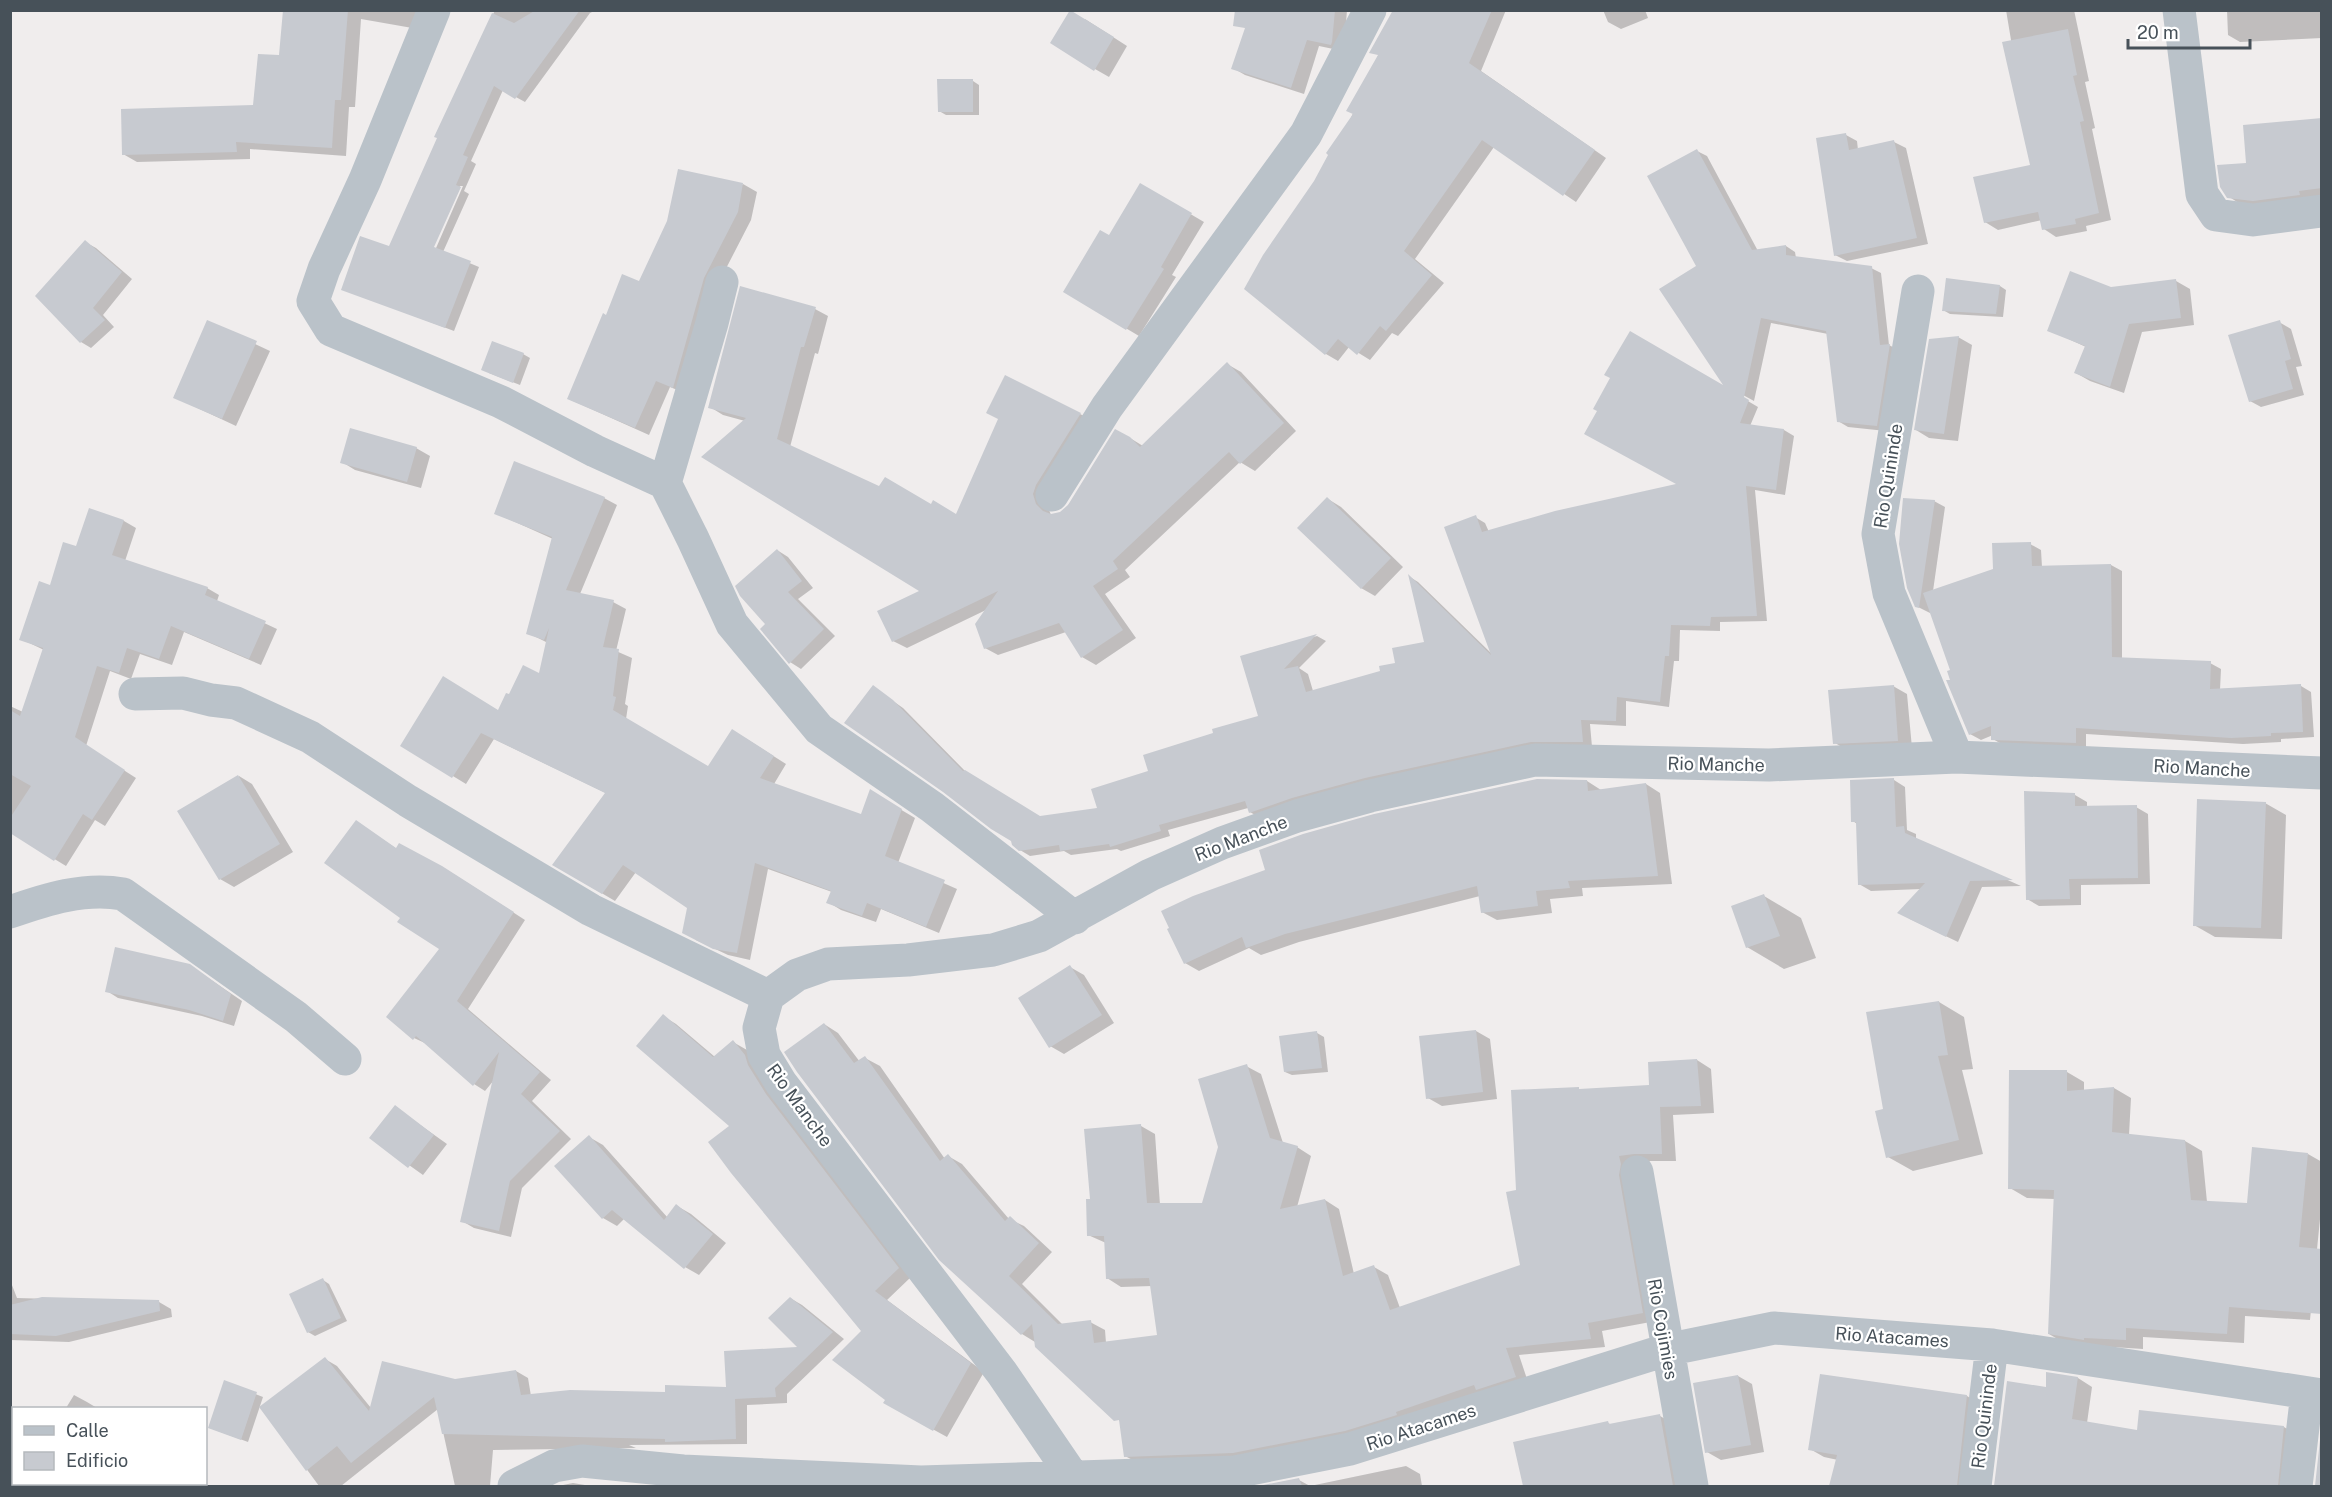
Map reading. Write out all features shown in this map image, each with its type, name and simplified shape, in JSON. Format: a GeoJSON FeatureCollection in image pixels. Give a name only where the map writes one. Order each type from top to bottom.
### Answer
{"type":"FeatureCollection","features":[{"type":"Feature","properties":{"kind":"street"},"geometry":{"type":"LineString","coordinates":[[434,10],[365,180],[324,269],[313,301],[331,330],[501,402],[595,451],[665,483],[732,624],[819,729],[932,807],[1075,918]]}},
{"type":"Feature","properties":{"kind":"street"},"geometry":{"type":"LineString","coordinates":[[1052,495],[1107,408],[1306,134],[1370,10]]}},
{"type":"Feature","properties":{"kind":"street"},"geometry":{"type":"LineString","coordinates":[[2179,10],[2202,194],[2216,215],[2253,220],[2322,211]]}},
{"type":"Feature","properties":{"kind":"street"},"geometry":{"type":"LineString","coordinates":[[665,483],[722,282]]}},
{"type":"Feature","properties":{"kind":"street","name":"Rio Quininde"},"geometry":{"type":"LineString","coordinates":[[1918,291],[1878,534],[1890,593],[1957,757]]}},
{"type":"Feature","properties":{"kind":"street"},"geometry":{"type":"LineString","coordinates":[[135,694],[183,693],[236,703],[310,737],[408,801],[591,910],[768,996]]}},
{"type":"Feature","properties":{"kind":"street","name":"Rio Manche"},"geometry":{"type":"LineString","coordinates":[[1073,1477],[1002,1374],[781,1083],[764,1055],[759,1028],[768,996],[796,975],[828,964],[908,960],[993,950],[1039,936],[1150,876],[1222,843],[1298,816],[1370,796],[1535,760],[1769,765],[1957,757],[2322,773]]}},
{"type":"Feature","properties":{"kind":"street"},"geometry":{"type":"LineString","coordinates":[[10,912],[59,896],[103,890],[123,894],[296,1017],[345,1059]]}},
{"type":"Feature","properties":{"kind":"street","name":"Rio Cojimies"},"geometry":{"type":"LineString","coordinates":[[1637,1172],[1666,1350],[1692,1486]]}},
{"type":"Feature","properties":{"kind":"street","name":"Rio Atacames"},"geometry":{"type":"LineString","coordinates":[[513,1486],[554,1466],[582,1461],[683,1472],[855,1484],[1235,1472],[1350,1449],[1666,1350],[1774,1328],[1992,1345],[2314,1394]]}},
{"type":"Feature","properties":{"kind":"street","name":"Rio Quininde"},"geometry":{"type":"LineString","coordinates":[[1976,1486],[1992,1345]]}},
{"type":"Feature","properties":{"kind":"street"},"geometry":{"type":"LineString","coordinates":[[2296,1486],[2314,1394]]}},
{"type":"Feature","properties":{"kind":"building"},"geometry":{"type":"Polygon","coordinates":[[[283,10],[348,10],[341,100],[335,100],[332,148],[236,142],[237,152],[122,155],[121,109],[253,105],[258,54],[279,55],[283,10]]]}},
{"type":"Feature","properties":{"kind":"building"},"geometry":{"type":"Polygon","coordinates":[[[536,10],[580,10],[515,99],[494,86],[463,155],[468,157],[456,185],[461,187],[434,247],[471,261],[445,328],[341,290],[360,236],[389,246],[437,138],[434,137],[492,13],[514,23],[536,10]]]}},
{"type":"Feature","properties":{"kind":"building"},"geometry":{"type":"Polygon","coordinates":[[[1070,10],[1114,37],[1094,71],[1050,43],[1070,10]]]}},
{"type":"Feature","properties":{"kind":"building"},"geometry":{"type":"Polygon","coordinates":[[[1235,10],[1335,10],[1331,45],[1307,40],[1291,88],[1231,69],[1245,28],[1233,26],[1235,10]]]}},
{"type":"Feature","properties":{"kind":"building"},"geometry":{"type":"Polygon","coordinates":[[[1393,10],[1492,10],[1469,63],[1595,150],[1563,196],[1482,140],[1404,251],[1432,275],[1386,331],[1380,326],[1357,355],[1338,339],[1325,355],[1244,289],[1263,255],[1314,181],[1328,155],[1326,153],[1353,114],[1346,111],[1378,55],[1369,53],[1393,10]]]}},
{"type":"Feature","properties":{"kind":"building"},"geometry":{"type":"Polygon","coordinates":[[[2068,29],[2077,75],[2073,76],[2084,121],[2080,122],[2099,213],[2075,219],[2076,224],[2042,230],[2038,212],[1984,223],[1973,177],[2030,165],[2002,42],[2068,29]]]}},
{"type":"Feature","properties":{"kind":"building"},"geometry":{"type":"Polygon","coordinates":[[[937,79],[973,79],[973,112],[938,112],[937,79]]]}},
{"type":"Feature","properties":{"kind":"building"},"geometry":{"type":"Polygon","coordinates":[[[2322,118],[2322,188],[2299,191],[2300,195],[2253,201],[2227,198],[2220,187],[2217,165],[2246,163],[2243,125],[2322,118]]]}},
{"type":"Feature","properties":{"kind":"building"},"geometry":{"type":"Polygon","coordinates":[[[1846,133],[1849,150],[1894,140],[1917,238],[1834,256],[1816,138],[1846,133]]]}},
{"type":"Feature","properties":{"kind":"building"},"geometry":{"type":"Polygon","coordinates":[[[1697,149],[1752,250],[1786,245],[1786,255],[1872,266],[1880,345],[1890,344],[1877,426],[1837,422],[1826,331],[1761,318],[1744,397],[1749,400],[1740,423],[1784,429],[1776,490],[1746,486],[1757,616],[1711,617],[1710,626],[1671,625],[1669,656],[1665,656],[1660,702],[1617,697],[1616,721],[1581,720],[1583,742],[1531,742],[1365,778],[1292,798],[1249,813],[1245,801],[1159,825],[1161,831],[1110,847],[1109,844],[1060,851],[1059,845],[1019,851],[1011,841],[844,723],[873,685],[893,700],[963,771],[965,770],[1040,816],[1097,808],[1091,789],[1148,771],[1143,755],[1213,733],[1212,729],[1258,716],[1240,656],[1317,634],[1284,669],[1298,666],[1306,692],[1380,671],[1379,666],[1395,663],[1392,648],[1424,642],[1408,574],[1491,655],[1444,527],[1476,515],[1482,532],[1555,511],[1676,484],[1584,434],[1597,411],[1593,409],[1610,378],[1604,375],[1630,331],[1723,385],[1659,289],[1696,266],[1647,176],[1697,149]]]}},
{"type":"Feature","properties":{"kind":"building"},"geometry":{"type":"Polygon","coordinates":[[[678,169],[743,183],[738,212],[704,278],[673,388],[656,381],[635,428],[567,399],[603,313],[606,315],[622,274],[639,281],[667,221],[678,169]]]}},
{"type":"Feature","properties":{"kind":"building"},"geometry":{"type":"Polygon","coordinates":[[[1140,183],[1192,213],[1161,267],[1164,269],[1126,330],[1063,292],[1100,230],[1109,235],[1140,183]]]}},
{"type":"Feature","properties":{"kind":"building"},"geometry":{"type":"Polygon","coordinates":[[[85,240],[122,272],[93,308],[105,320],[80,343],[35,296],[85,240]]]}},
{"type":"Feature","properties":{"kind":"building"},"geometry":{"type":"Polygon","coordinates":[[[2070,271],[2111,287],[2176,279],[2181,318],[2129,324],[2110,387],[2074,373],[2085,346],[2047,331],[2070,271]]]}},
{"type":"Feature","properties":{"kind":"building"},"geometry":{"type":"Polygon","coordinates":[[[1946,278],[2000,285],[1996,314],[1942,311],[1946,278]]]}},
{"type":"Feature","properties":{"kind":"building"},"geometry":{"type":"Polygon","coordinates":[[[740,286],[816,307],[804,347],[801,347],[777,439],[879,486],[885,477],[931,504],[933,500],[956,514],[998,419],[986,413],[1005,375],[1081,413],[1036,485],[1033,494],[1036,504],[1043,511],[1051,514],[1060,512],[1068,505],[1115,429],[1130,437],[1140,447],[1227,362],[1284,423],[1240,464],[1229,452],[1113,561],[1118,569],[1093,586],[1123,630],[1081,658],[1059,623],[984,649],[975,624],[998,591],[892,642],[877,611],[919,591],[701,457],[746,418],[708,408],[740,286]]]}},
{"type":"Feature","properties":{"kind":"building"},"geometry":{"type":"Polygon","coordinates":[[[207,320],[257,341],[222,419],[173,398],[207,320]]]}},
{"type":"Feature","properties":{"kind":"building"},"geometry":{"type":"Polygon","coordinates":[[[2280,320],[2291,359],[2285,361],[2293,389],[2249,402],[2228,335],[2280,320]]]}},
{"type":"Feature","properties":{"kind":"building"},"geometry":{"type":"Polygon","coordinates":[[[1959,336],[1944,434],[1914,430],[1929,339],[1959,336]]]}},
{"type":"Feature","properties":{"kind":"building"},"geometry":{"type":"Polygon","coordinates":[[[492,341],[524,353],[513,383],[481,370],[492,341]]]}},
{"type":"Feature","properties":{"kind":"building"},"geometry":{"type":"Polygon","coordinates":[[[350,428],[417,447],[407,482],[340,463],[350,428]]]}},
{"type":"Feature","properties":{"kind":"building"},"geometry":{"type":"Polygon","coordinates":[[[514,461],[605,497],[566,590],[614,600],[603,647],[619,649],[613,710],[708,766],[732,729],[774,756],[760,778],[861,814],[870,789],[902,809],[885,856],[945,880],[926,927],[867,903],[862,916],[826,903],[831,891],[755,863],[737,953],[713,949],[682,933],[687,908],[623,865],[602,894],[552,865],[605,793],[481,733],[452,778],[400,746],[443,676],[498,710],[506,693],[509,694],[523,665],[539,673],[549,628],[544,640],[526,634],[552,537],[494,514],[514,461]]]}},
{"type":"Feature","properties":{"kind":"building"},"geometry":{"type":"Polygon","coordinates":[[[1327,497],[1391,558],[1361,589],[1297,528],[1327,497]]]}},
{"type":"Feature","properties":{"kind":"building"},"geometry":{"type":"Polygon","coordinates":[[[1903,498],[1935,500],[1919,608],[1915,607],[1907,588],[1899,544],[1903,498]]]}},
{"type":"Feature","properties":{"kind":"building"},"geometry":{"type":"Polygon","coordinates":[[[89,508],[124,520],[112,555],[208,587],[205,595],[266,621],[249,659],[171,626],[159,659],[127,648],[119,673],[97,666],[75,737],[125,770],[92,820],[83,814],[54,861],[10,833],[10,818],[31,786],[10,774],[10,710],[20,716],[43,648],[19,640],[39,581],[50,585],[63,542],[76,546],[89,508]]]}},
{"type":"Feature","properties":{"kind":"building"},"geometry":{"type":"Polygon","coordinates":[[[2031,542],[2032,566],[2111,564],[2112,657],[2211,661],[2210,689],[2301,684],[2303,732],[2231,738],[2076,728],[2076,743],[1991,740],[1991,726],[1969,735],[1946,680],[1950,680],[1947,671],[1950,670],[1923,593],[1993,569],[1992,543],[2031,542]]]}},
{"type":"Feature","properties":{"kind":"building"},"geometry":{"type":"Polygon","coordinates":[[[777,549],[802,581],[788,592],[824,629],[789,664],[760,629],[765,624],[740,596],[735,586],[777,549]]]}},
{"type":"Feature","properties":{"kind":"building"},"geometry":{"type":"Polygon","coordinates":[[[1894,685],[1898,741],[1833,744],[1828,690],[1894,685]]]}},
{"type":"Feature","properties":{"kind":"building"},"geometry":{"type":"Polygon","coordinates":[[[238,775],[280,844],[219,880],[177,811],[238,775]]]}},
{"type":"Feature","properties":{"kind":"building"},"geometry":{"type":"Polygon","coordinates":[[[1894,778],[1896,827],[1904,826],[1905,833],[2013,880],[1970,881],[1946,937],[1897,913],[1925,883],[1858,885],[1856,822],[1851,822],[1850,780],[1894,778]]]}},
{"type":"Feature","properties":{"kind":"building"},"geometry":{"type":"Polygon","coordinates":[[[1537,779],[1587,780],[1588,791],[1646,783],[1658,876],[1568,881],[1570,888],[1536,891],[1538,906],[1481,913],[1477,886],[1285,934],[1246,948],[1242,937],[1184,964],[1167,929],[1169,928],[1161,911],[1193,896],[1265,870],[1259,850],[1303,834],[1374,814],[1537,779]]]}},
{"type":"Feature","properties":{"kind":"building"},"geometry":{"type":"Polygon","coordinates":[[[2024,791],[2075,793],[2075,806],[2137,805],[2138,878],[2069,879],[2070,899],[2026,900],[2024,791]]]}},
{"type":"Feature","properties":{"kind":"building"},"geometry":{"type":"Polygon","coordinates":[[[2197,799],[2266,802],[2261,928],[2193,926],[2197,799]]]}},
{"type":"Feature","properties":{"kind":"building"},"geometry":{"type":"Polygon","coordinates":[[[356,820],[396,848],[399,843],[442,866],[514,912],[457,1001],[540,1072],[521,1094],[560,1131],[510,1181],[499,1231],[460,1222],[499,1052],[473,1086],[416,1036],[413,1040],[386,1017],[439,949],[397,922],[400,918],[324,863],[356,820]]]}},
{"type":"Feature","properties":{"kind":"building"},"geometry":{"type":"Polygon","coordinates":[[[1764,894],[1780,936],[1746,948],[1731,906],[1764,894]]]}},
{"type":"Feature","properties":{"kind":"building"},"geometry":{"type":"Polygon","coordinates":[[[115,947],[190,964],[231,994],[223,1021],[189,1010],[105,992],[115,947]]]}},
{"type":"Feature","properties":{"kind":"building"},"geometry":{"type":"Polygon","coordinates":[[[1070,965],[1102,1015],[1049,1048],[1018,998],[1070,965]]]}},
{"type":"Feature","properties":{"kind":"building"},"geometry":{"type":"Polygon","coordinates":[[[1939,1001],[1948,1055],[1938,1056],[1959,1140],[1886,1158],[1875,1111],[1883,1109],[1866,1012],[1939,1001]]]}},
{"type":"Feature","properties":{"kind":"building"},"geometry":{"type":"Polygon","coordinates":[[[663,1014],[713,1057],[733,1040],[745,1055],[748,1065],[766,1094],[899,1268],[875,1291],[971,1363],[933,1431],[883,1403],[885,1400],[832,1360],[861,1331],[708,1142],[729,1126],[636,1046],[663,1014]]]}},
{"type":"Feature","properties":{"kind":"building"},"geometry":{"type":"Polygon","coordinates":[[[824,1023],[854,1063],[865,1056],[940,1161],[948,1154],[1005,1221],[1010,1216],[1039,1243],[1009,1276],[1058,1324],[1091,1320],[1094,1343],[1157,1335],[1149,1278],[1106,1279],[1104,1236],[1087,1236],[1086,1199],[1090,1199],[1084,1129],[1141,1124],[1147,1203],[1202,1203],[1218,1147],[1198,1079],[1247,1064],[1270,1138],[1298,1146],[1280,1209],[1325,1199],[1343,1276],[1374,1265],[1390,1310],[1520,1265],[1506,1192],[1516,1190],[1511,1090],[1649,1085],[1648,1062],[1697,1059],[1701,1106],[1660,1107],[1662,1154],[1619,1156],[1621,1164],[1619,1175],[1643,1313],[1588,1323],[1591,1339],[1506,1348],[1516,1377],[1476,1390],[1474,1385],[1396,1412],[1397,1415],[1345,1431],[1233,1453],[1124,1457],[1119,1420],[1114,1421],[1035,1347],[1032,1324],[1021,1335],[939,1260],[797,1072],[784,1052],[824,1023]]]}},
{"type":"Feature","properties":{"kind":"building"},"geometry":{"type":"Polygon","coordinates":[[[1476,1030],[1483,1092],[1426,1099],[1419,1036],[1476,1030]]]}},
{"type":"Feature","properties":{"kind":"building"},"geometry":{"type":"Polygon","coordinates":[[[1317,1031],[1322,1068],[1284,1072],[1279,1036],[1317,1031]]]}},
{"type":"Feature","properties":{"kind":"building"},"geometry":{"type":"Polygon","coordinates":[[[2009,1070],[2067,1070],[2067,1091],[2114,1087],[2112,1132],[2185,1140],[2191,1200],[2247,1203],[2252,1147],[2308,1153],[2299,1247],[2322,1249],[2322,1314],[2229,1307],[2227,1334],[2126,1328],[2126,1340],[2084,1338],[2084,1340],[2048,1334],[2054,1190],[2008,1189],[2009,1070]]]}},
{"type":"Feature","properties":{"kind":"building"},"geometry":{"type":"Polygon","coordinates":[[[395,1105],[434,1135],[408,1168],[369,1138],[395,1105]]]}},
{"type":"Feature","properties":{"kind":"building"},"geometry":{"type":"Polygon","coordinates":[[[589,1135],[664,1220],[676,1204],[713,1234],[684,1269],[612,1210],[602,1219],[554,1166],[589,1135]]]}},
{"type":"Feature","properties":{"kind":"building"},"geometry":{"type":"Polygon","coordinates":[[[323,1278],[341,1318],[307,1333],[289,1294],[323,1278]]]}},
{"type":"Feature","properties":{"kind":"building"},"geometry":{"type":"Polygon","coordinates":[[[42,1297],[159,1300],[160,1311],[56,1336],[10,1334],[10,1305],[42,1297]]]}},
{"type":"Feature","properties":{"kind":"building"},"geometry":{"type":"Polygon","coordinates":[[[790,1297],[833,1332],[775,1388],[776,1397],[735,1399],[736,1439],[665,1442],[665,1439],[442,1434],[434,1397],[351,1463],[337,1446],[306,1471],[259,1407],[325,1357],[369,1411],[382,1361],[455,1379],[516,1370],[521,1395],[570,1390],[665,1392],[665,1385],[726,1387],[724,1351],[797,1347],[768,1318],[790,1297]]]}},
{"type":"Feature","properties":{"kind":"building"},"geometry":{"type":"Polygon","coordinates":[[[2046,1372],[2078,1377],[2072,1419],[2137,1430],[2139,1410],[2284,1426],[2278,1486],[1994,1486],[2007,1381],[2046,1387],[2046,1372]]]}},
{"type":"Feature","properties":{"kind":"building"},"geometry":{"type":"Polygon","coordinates":[[[1820,1374],[1967,1395],[1957,1486],[1829,1486],[1837,1455],[1808,1450],[1820,1374]]]}},
{"type":"Feature","properties":{"kind":"building"},"geometry":{"type":"Polygon","coordinates":[[[1738,1375],[1751,1445],[1705,1453],[1693,1383],[1738,1375]]]}},
{"type":"Feature","properties":{"kind":"building"},"geometry":{"type":"Polygon","coordinates":[[[224,1380],[257,1392],[241,1440],[208,1428],[224,1380]]]}},
{"type":"Feature","properties":{"kind":"building"},"geometry":{"type":"Polygon","coordinates":[[[1660,1414],[1673,1486],[1523,1486],[1513,1442],[1608,1421],[1609,1424],[1660,1414]]]}},
{"type":"Feature","properties":{"kind":"building"},"geometry":{"type":"Polygon","coordinates":[[[2321,1431],[2322,1486],[2315,1486],[2321,1431]]]}},
{"type":"Feature","properties":{"kind":"building"},"geometry":{"type":"Polygon","coordinates":[[[1299,1478],[1302,1486],[1258,1486],[1299,1478]]]}}]}
